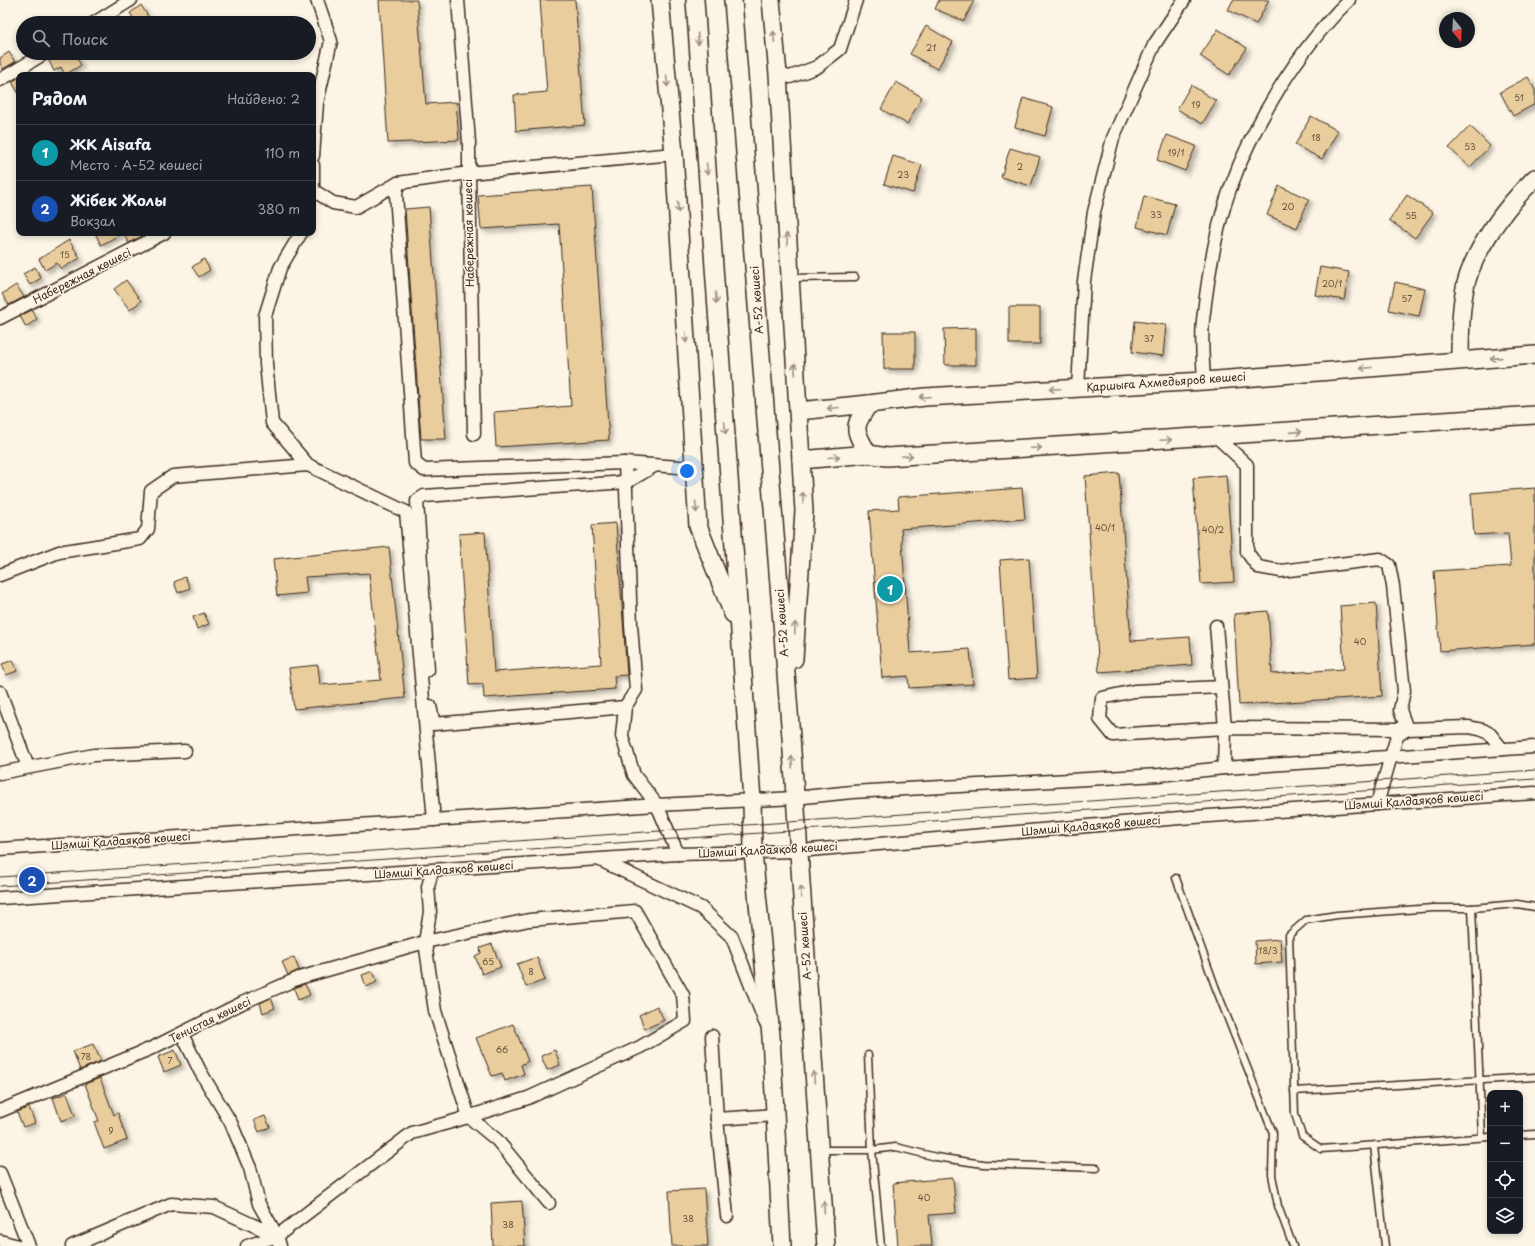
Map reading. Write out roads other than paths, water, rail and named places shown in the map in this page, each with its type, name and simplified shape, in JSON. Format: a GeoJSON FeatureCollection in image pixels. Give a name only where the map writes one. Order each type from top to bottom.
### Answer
{"type":"FeatureCollection","features":[{"type":"Feature","properties":{"kind":"street"},"geometry":{"type":"LineString","coordinates":[[105,16],[131,0]]}},
{"type":"Feature","properties":{"kind":"street"},"geometry":{"type":"LineString","coordinates":[[316,116],[317,103],[331,41],[317,0]]}},
{"type":"Feature","properties":{"kind":"street"},"geometry":{"type":"LineString","coordinates":[[458,0],[469,142],[468,173],[674,154]]}},
{"type":"Feature","properties":{"kind":"street"},"geometry":{"type":"LineString","coordinates":[[660,0],[674,154],[686,326],[693,468],[698,526],[739,629]]}},
{"type":"Feature","properties":{"kind":"street"},"geometry":{"type":"LineString","coordinates":[[695,0],[752,800],[753,852],[771,1036],[782,1246]]}},
{"type":"Feature","properties":{"kind":"street","name":"А-52 көшесі"},"geometry":{"type":"LineString","coordinates":[[733,0],[791,737],[826,1246]]}},
{"type":"Feature","properties":{"kind":"street"},"geometry":{"type":"LineString","coordinates":[[771,0],[778,74],[804,511],[796,606],[791,737]]}},
{"type":"Feature","properties":{"kind":"street"},"geometry":{"type":"LineString","coordinates":[[778,74],[790,77],[817,67],[840,49],[856,0]]}},
{"type":"Feature","properties":{"kind":"street"},"geometry":{"type":"LineString","coordinates":[[1078,388],[1084,281],[1094,212],[1113,138],[1154,45],[1184,0]]}},
{"type":"Feature","properties":{"kind":"street"},"geometry":{"type":"LineString","coordinates":[[1204,381],[1203,321],[1215,244],[1230,189],[1255,129],[1291,71],[1326,23],[1349,0]]}},
{"type":"Feature","properties":{"kind":"street"},"geometry":{"type":"LineString","coordinates":[[0,80],[33,60]]}},
{"type":"Feature","properties":{"kind":"street","name":"Набережная көшесі"},"geometry":{"type":"LineString","coordinates":[[316,192],[333,203],[356,207],[398,183],[468,173],[474,434]]}},
{"type":"Feature","properties":{"kind":"street"},"geometry":{"type":"LineString","coordinates":[[1460,360],[1460,323],[1464,291],[1478,254],[1503,213],[1535,178]]}},
{"type":"Feature","properties":{"kind":"street"},"geometry":{"type":"LineString","coordinates":[[398,183],[396,194],[415,463],[424,470],[626,463],[693,468]]}},
{"type":"Feature","properties":{"kind":"street","name":"Набережная көшесі"},"geometry":{"type":"LineString","coordinates":[[0,318],[158,236]]}},
{"type":"Feature","properties":{"kind":"street"},"geometry":{"type":"LineString","coordinates":[[299,236],[280,268],[265,316],[266,364],[272,423],[308,465],[406,512],[434,820]]}},
{"type":"Feature","properties":{"kind":"street","name":"Қаршыға Ахмедьяров көшесі"},"geometry":{"type":"LineString","coordinates":[[798,411],[925,397],[1204,381],[1535,355]]}},
{"type":"Feature","properties":{"kind":"street"},"geometry":{"type":"LineString","coordinates":[[868,454],[857,435],[857,422],[869,404]]}},
{"type":"Feature","properties":{"kind":"street"},"geometry":{"type":"LineString","coordinates":[[801,460],[868,454],[887,457],[1217,437],[1535,415]]}},
{"type":"Feature","properties":{"kind":"street"},"geometry":{"type":"LineString","coordinates":[[1217,437],[1247,465],[1247,552],[1258,567],[1281,571],[1380,559],[1389,565],[1393,586],[1404,691],[1400,710],[1407,729]]}},
{"type":"Feature","properties":{"kind":"street"},"geometry":{"type":"LineString","coordinates":[[626,463],[631,625],[636,690],[626,707],[622,736],[634,775],[658,805],[678,854]]}},
{"type":"Feature","properties":{"kind":"street"},"geometry":{"type":"LineString","coordinates":[[0,575],[60,552],[140,539],[148,529],[151,491],[173,476],[308,465]]}},
{"type":"Feature","properties":{"kind":"street"},"geometry":{"type":"LineString","coordinates":[[626,707],[434,724],[431,717],[417,500],[424,496],[627,482],[654,466]]}},
{"type":"Feature","properties":{"kind":"street"},"geometry":{"type":"LineString","coordinates":[[1216,626],[1225,728],[1224,768]]}},
{"type":"Feature","properties":{"kind":"street"},"geometry":{"type":"LineString","coordinates":[[1221,687],[1134,692],[1102,698],[1100,719],[1113,735],[1225,728],[1407,729],[1469,727],[1479,729],[1490,734],[1502,749]]}},
{"type":"Feature","properties":{"kind":"street"},"geometry":{"type":"LineString","coordinates":[[0,692],[28,768]]}},
{"type":"Feature","properties":{"kind":"street"},"geometry":{"type":"LineString","coordinates":[[1376,804],[1397,736],[1407,729]]}},
{"type":"Feature","properties":{"kind":"street","name":"Шәмші Қалдаяқов көшесі"},"geometry":{"type":"LineString","coordinates":[[0,849],[658,805],[794,798],[852,792],[1159,775],[1224,768],[1535,747]]}},
{"type":"Feature","properties":{"kind":"street"},"geometry":{"type":"LineString","coordinates":[[0,773],[94,755],[185,751]]}},
{"type":"Feature","properties":{"kind":"street","name":"Шәмші Қалдаяқов көшесі"},"geometry":{"type":"LineString","coordinates":[[0,898],[678,854],[798,851],[1180,818],[1535,792]]}},
{"type":"Feature","properties":{"kind":"street"},"geometry":{"type":"LineString","coordinates":[[598,859],[701,908],[732,937],[771,1036]]}},
{"type":"Feature","properties":{"kind":"street"},"geometry":{"type":"LineString","coordinates":[[432,871],[428,888],[430,912],[425,942],[435,1011],[469,1117],[497,1140],[549,1203]]}},
{"type":"Feature","properties":{"kind":"street","name":"Тенистая көшесі"},"geometry":{"type":"LineString","coordinates":[[0,1111],[88,1076],[152,1048],[242,1003],[299,978],[425,942],[529,920],[635,911],[683,995],[685,1021],[640,1047],[528,1098],[469,1117]]}},
{"type":"Feature","properties":{"kind":"street"},"geometry":{"type":"LineString","coordinates":[[182,1034],[200,1071],[231,1123],[250,1168],[259,1204],[279,1241]]}},
{"type":"Feature","properties":{"kind":"street"},"geometry":{"type":"LineString","coordinates":[[712,1036],[717,1119],[727,1216]]}},
{"type":"Feature","properties":{"kind":"street"},"geometry":{"type":"LineString","coordinates":[[717,1119],[775,1115]]}},
{"type":"Feature","properties":{"kind":"street"},"geometry":{"type":"LineString","coordinates":[[247,1246],[279,1241],[412,1132],[469,1117]]}},
{"type":"Feature","properties":{"kind":"street"},"geometry":{"type":"LineString","coordinates":[[0,1173],[28,1246]]}},
{"type":"Feature","properties":{"kind":"street"},"geometry":{"type":"LineString","coordinates":[[72,1246],[171,1204],[214,1207],[279,1241]]}},
{"type":"Feature","properties":{"kind":"street"},"geometry":{"type":"LineString","coordinates":[[0,1241],[18,1246]]}},
{"type":"Feature","properties":{"kind":"lane"},"geometry":{"type":"LineString","coordinates":[[790,278],[855,277]]}},
{"type":"Feature","properties":{"kind":"lane"},"geometry":{"type":"LineString","coordinates":[[1176,878],[1215,986],[1273,1133],[1272,1175],[1278,1206],[1293,1246]]}},
{"type":"Feature","properties":{"kind":"lane"},"geometry":{"type":"LineString","coordinates":[[1487,1137],[1321,1149],[1302,1136],[1295,1114],[1289,935],[1306,920],[1337,915],[1433,908],[1472,908],[1517,904],[1535,907]]}},
{"type":"Feature","properties":{"kind":"lane"},"geometry":{"type":"LineString","coordinates":[[1472,908],[1482,1138]]}},
{"type":"Feature","properties":{"kind":"lane"},"geometry":{"type":"LineString","coordinates":[[868,1055],[872,1150],[881,1246]]}},
{"type":"Feature","properties":{"kind":"lane"},"geometry":{"type":"LineString","coordinates":[[1294,1091],[1535,1078]]}},
{"type":"Feature","properties":{"kind":"lane"},"geometry":{"type":"LineString","coordinates":[[1523,1135],[1535,1134]]}},
{"type":"Feature","properties":{"kind":"lane"},"geometry":{"type":"LineString","coordinates":[[1374,1146],[1385,1246]]}},
{"type":"Feature","properties":{"kind":"lane"},"geometry":{"type":"LineString","coordinates":[[820,1150],[872,1150],[896,1147],[936,1157],[983,1164],[1097,1168]]}},
{"type":"Feature","properties":{"kind":"tram line"},"geometry":{"type":"LineString","coordinates":[[0,877],[1535,770]]}},
{"type":"Feature","properties":{"kind":"tram line"},"geometry":{"type":"LineString","coordinates":[[0,886],[1535,779]]}},
{"type":"Feature","properties":{"kind":"place","name":"ЖК Aisafa"},"geometry":{"type":"Point","coordinates":[890,589]}},
{"type":"Feature","properties":{"kind":"place","name":"Жібек Жолы"},"geometry":{"type":"Point","coordinates":[32,880]}}]}
